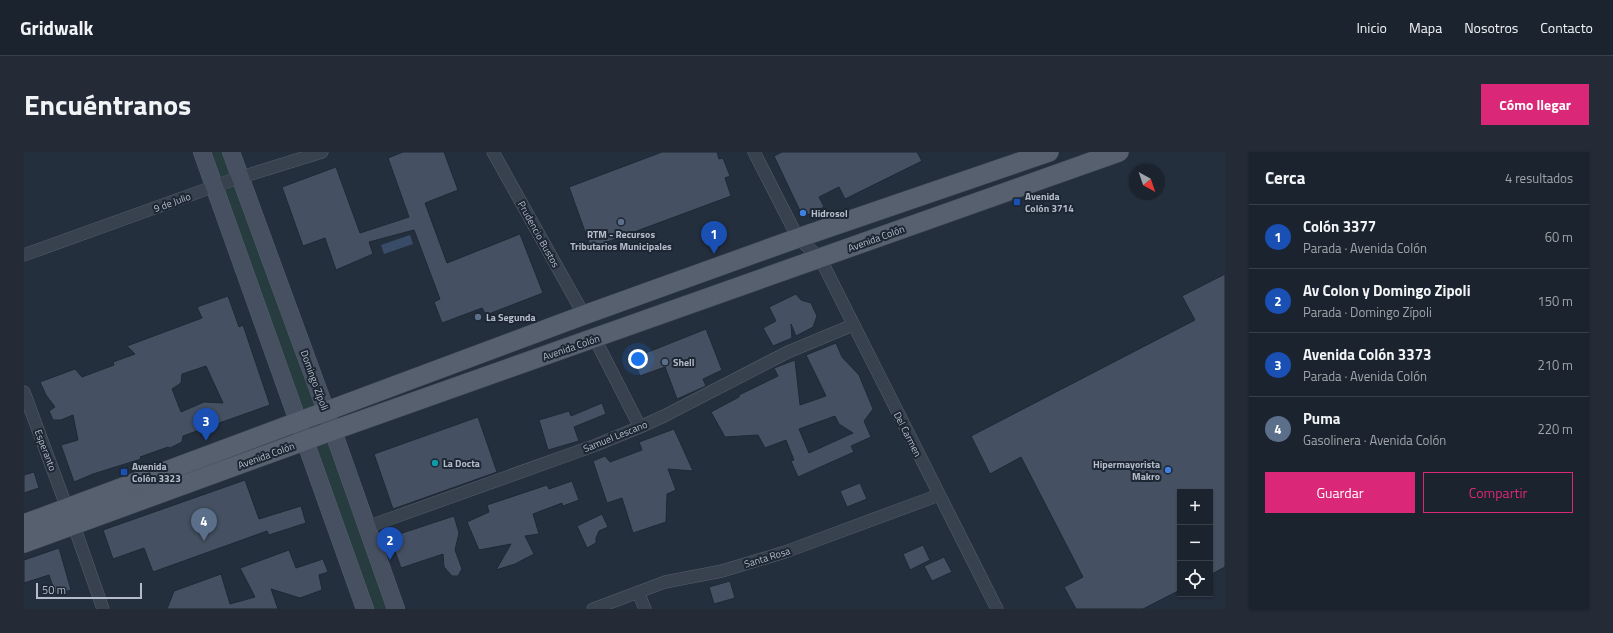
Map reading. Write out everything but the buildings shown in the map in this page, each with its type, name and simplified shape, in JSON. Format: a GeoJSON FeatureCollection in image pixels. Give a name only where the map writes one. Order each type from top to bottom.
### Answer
{"type":"FeatureCollection","features":[{"type":"Feature","properties":{"kind":"main road"},"geometry":{"type":"LineString","coordinates":[[202,152],[306,440],[365,609]]}},
{"type":"Feature","properties":{"kind":"main road","name":"Domingo Zípoli"},"geometry":{"type":"LineString","coordinates":[[231,152],[333,430],[396,609]]}},
{"type":"Feature","properties":{"kind":"main road","name":"Avenida Colón"},"geometry":{"type":"LineString","coordinates":[[24,524],[584,315],[798,238],[1048,152]]}},
{"type":"Feature","properties":{"kind":"main road","name":"Avenida Colón"},"geometry":{"type":"LineString","coordinates":[[24,543],[74,526],[333,430],[595,339],[1119,152]]}},
{"type":"Feature","properties":{"kind":"street","name":"9 de Julio"},"geometry":{"type":"LineString","coordinates":[[24,255],[214,186],[322,152]]}},
{"type":"Feature","properties":{"kind":"street","name":"Prudencio Bustos"},"geometry":{"type":"LineString","coordinates":[[494,152],[584,315]]}},
{"type":"Feature","properties":{"kind":"street"},"geometry":{"type":"LineString","coordinates":[[754,152],[798,238],[820,258]]}},
{"type":"Feature","properties":{"kind":"street","name":"Del Carmen"},"geometry":{"type":"LineString","coordinates":[[820,258],[997,609]]}},
{"type":"Feature","properties":{"kind":"street","name":"Samuel Lescano"},"geometry":{"type":"LineString","coordinates":[[367,527],[596,445],[664,416],[788,352],[853,324]]}},
{"type":"Feature","properties":{"kind":"street"},"geometry":{"type":"LineString","coordinates":[[595,339],[640,426]]}},
{"type":"Feature","properties":{"kind":"street","name":"Esperanto"},"geometry":{"type":"LineString","coordinates":[[24,392],[68,508]]}},
{"type":"Feature","properties":{"kind":"street","name":"Santa Rosa"},"geometry":{"type":"LineString","coordinates":[[593,609],[665,582],[722,571],[785,552],[939,495]]}},
{"type":"Feature","properties":{"kind":"street"},"geometry":{"type":"LineString","coordinates":[[74,526],[103,609]]}},
{"type":"Feature","properties":{"kind":"street"},"geometry":{"type":"LineString","coordinates":[[638,592],[645,609]]}},
{"type":"Feature","properties":{"kind":"green space"},"geometry":{"type":"Polygon","coordinates":[[[202,152],[231,152],[326,411],[299,421],[202,152]]]}},
{"type":"Feature","properties":{"kind":"green space"},"geometry":{"type":"Polygon","coordinates":[[[333,430],[396,609],[365,609],[306,440],[333,430]]]}},
{"type":"Feature","properties":{"kind":"water"},"geometry":{"type":"Polygon","coordinates":[[[410,235],[413,244],[384,254],[381,245],[410,235]]]}},
{"type":"Feature","properties":{"kind":"place","name":"Avenida Colón 3714"},"geometry":{"type":"Point","coordinates":[1017,202]}},
{"type":"Feature","properties":{"kind":"place","name":"Hidrosol"},"geometry":{"type":"Point","coordinates":[803,213]}},
{"type":"Feature","properties":{"kind":"place","name":"RTM - Recursos Tributarios Municipales"},"geometry":{"type":"Point","coordinates":[621,222]}},
{"type":"Feature","properties":{"kind":"place","name":"Colón 3377"},"geometry":{"type":"Point","coordinates":[714,254]}},
{"type":"Feature","properties":{"kind":"place","name":"La Segunda"},"geometry":{"type":"Point","coordinates":[478,317]}},
{"type":"Feature","properties":{"kind":"place","name":"Shell"},"geometry":{"type":"Point","coordinates":[665,362]}},
{"type":"Feature","properties":{"kind":"place","name":"Avenida Colón 3373"},"geometry":{"type":"Point","coordinates":[206,441]}},
{"type":"Feature","properties":{"kind":"place","name":"La Docta"},"geometry":{"type":"Point","coordinates":[435,463]}},
{"type":"Feature","properties":{"kind":"place","name":"Hipermayorista Makro"},"geometry":{"type":"Point","coordinates":[1168,470]}},
{"type":"Feature","properties":{"kind":"place","name":"Avenida Colón 3323"},"geometry":{"type":"Point","coordinates":[124,472]}},
{"type":"Feature","properties":{"kind":"place","name":"Puma"},"geometry":{"type":"Point","coordinates":[204,541]}},
{"type":"Feature","properties":{"kind":"place","name":"Av Colon y Domingo Zipoli"},"geometry":{"type":"Point","coordinates":[390,560]}}]}
